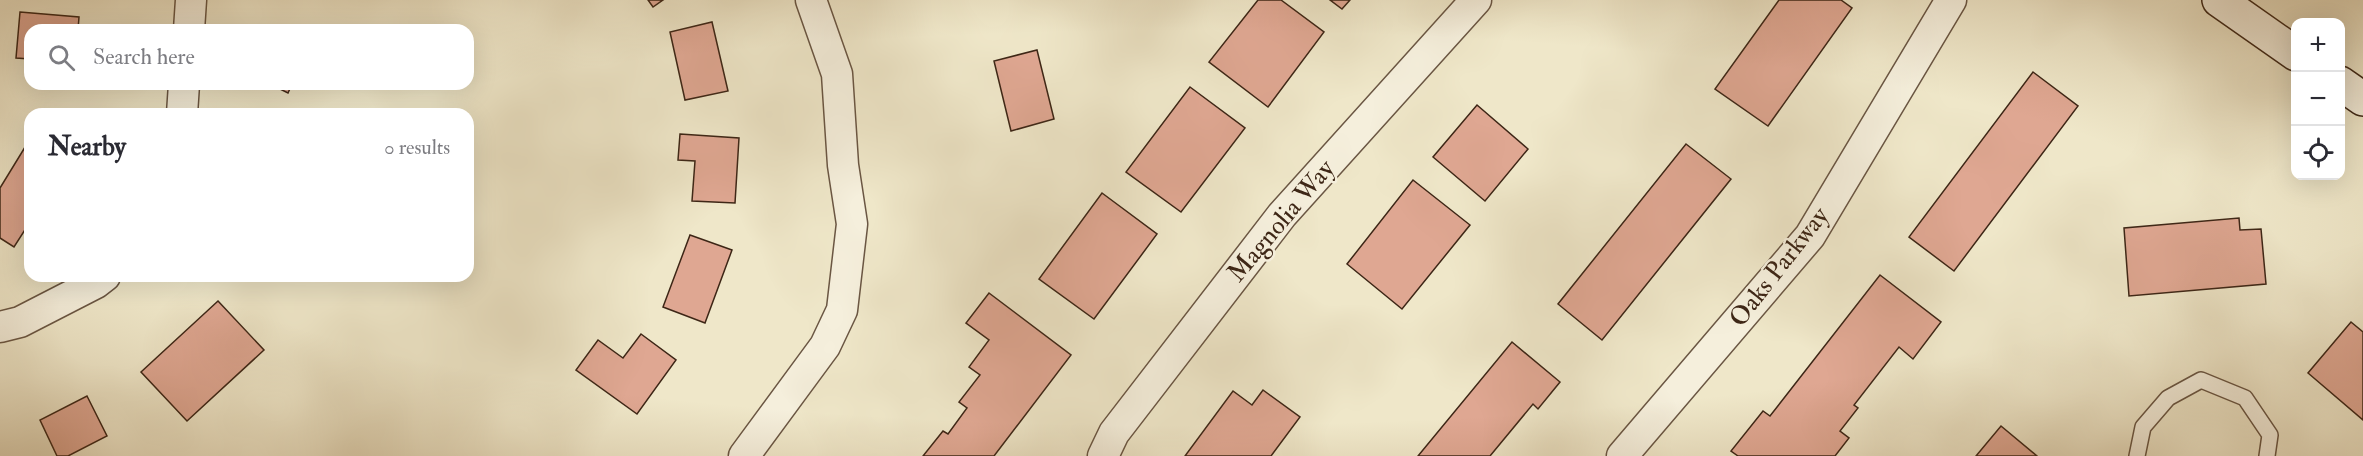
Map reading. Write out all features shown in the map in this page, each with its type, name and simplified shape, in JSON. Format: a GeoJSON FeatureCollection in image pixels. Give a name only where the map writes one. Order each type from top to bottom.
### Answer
{"type":"FeatureCollection","features":[{"type":"Feature","properties":{"kind":"street"},"geometry":{"type":"LineString","coordinates":[[189,24],[191,0]]}},
{"type":"Feature","properties":{"kind":"street"},"geometry":{"type":"LineString","coordinates":[[744,456],[825,346],[842,310],[852,224],[843,165],[837,74],[811,0]]}},
{"type":"Feature","properties":{"kind":"street","name":"Magnolia Way"},"geometry":{"type":"LineString","coordinates":[[1103,456],[1114,433],[1282,215],[1476,0]]}},
{"type":"Feature","properties":{"kind":"street","name":"Oaks Parkway"},"geometry":{"type":"LineString","coordinates":[[1622,456],[1810,236],[1951,0]]}},
{"type":"Feature","properties":{"kind":"street"},"geometry":{"type":"LineString","coordinates":[[2219,0],[2291,51]]}},
{"type":"Feature","properties":{"kind":"street"},"geometry":{"type":"LineString","coordinates":[[2345,86],[2363,99]]}},
{"type":"Feature","properties":{"kind":"street"},"geometry":{"type":"LineString","coordinates":[[182,108],[184,90]]}},
{"type":"Feature","properties":{"kind":"street"},"geometry":{"type":"LineString","coordinates":[[0,327],[20,322],[97,282]]}},
{"type":"Feature","properties":{"kind":"lane"},"geometry":{"type":"LineString","coordinates":[[2138,456],[2143,427],[2168,398],[2201,380],[2245,398],[2270,435],[2267,456]]}},
{"type":"Feature","properties":{"kind":"building"},"geometry":{"type":"Polygon","coordinates":[[[648,0],[663,0],[653,7],[648,0]]]}},
{"type":"Feature","properties":{"kind":"building"},"geometry":{"type":"Polygon","coordinates":[[[1258,0],[1281,0],[1324,32],[1268,107],[1209,62],[1258,0]]]}},
{"type":"Feature","properties":{"kind":"building"},"geometry":{"type":"Polygon","coordinates":[[[1330,0],[1350,0],[1342,9],[1330,0]]]}},
{"type":"Feature","properties":{"kind":"building"},"geometry":{"type":"Polygon","coordinates":[[[1779,0],[1841,0],[1852,8],[1768,126],[1715,89],[1779,0]]]}},
{"type":"Feature","properties":{"kind":"building"},"geometry":{"type":"Polygon","coordinates":[[[20,12],[79,17],[78,24],[24,24],[24,59],[16,58],[20,12]]]}},
{"type":"Feature","properties":{"kind":"building"},"geometry":{"type":"Polygon","coordinates":[[[712,22],[728,91],[685,100],[670,32],[712,22]]]}},
{"type":"Feature","properties":{"kind":"building"},"geometry":{"type":"Polygon","coordinates":[[[1037,50],[1054,119],[1011,131],[994,61],[1037,50]]]}},
{"type":"Feature","properties":{"kind":"building"},"geometry":{"type":"Polygon","coordinates":[[[2033,72],[2078,106],[1954,271],[1909,237],[2033,72]]]}},
{"type":"Feature","properties":{"kind":"building"},"geometry":{"type":"Polygon","coordinates":[[[1190,87],[1245,128],[1181,212],[1126,172],[1190,87]]]}},
{"type":"Feature","properties":{"kind":"building"},"geometry":{"type":"Polygon","coordinates":[[[1477,105],[1528,149],[1485,201],[1433,157],[1477,105]]]}},
{"type":"Feature","properties":{"kind":"building"},"geometry":{"type":"Polygon","coordinates":[[[680,134],[739,138],[735,203],[692,201],[695,161],[678,160],[680,134]]]}},
{"type":"Feature","properties":{"kind":"building"},"geometry":{"type":"Polygon","coordinates":[[[1686,144],[1731,179],[1602,340],[1558,304],[1686,144]]]}},
{"type":"Feature","properties":{"kind":"building"},"geometry":{"type":"Polygon","coordinates":[[[24,149],[24,231],[14,247],[0,238],[0,188],[24,149]]]}},
{"type":"Feature","properties":{"kind":"building"},"geometry":{"type":"Polygon","coordinates":[[[1413,180],[1470,225],[1402,309],[1347,264],[1413,180]]]}},
{"type":"Feature","properties":{"kind":"building"},"geometry":{"type":"Polygon","coordinates":[[[1102,193],[1157,234],[1094,319],[1039,279],[1102,193]]]}},
{"type":"Feature","properties":{"kind":"building"},"geometry":{"type":"Polygon","coordinates":[[[2239,218],[2240,230],[2261,229],[2266,284],[2129,296],[2124,228],[2239,218]]]}},
{"type":"Feature","properties":{"kind":"building"},"geometry":{"type":"Polygon","coordinates":[[[690,235],[732,250],[705,323],[663,307],[690,235]]]}},
{"type":"Feature","properties":{"kind":"building"},"geometry":{"type":"Polygon","coordinates":[[[1880,275],[1941,322],[1913,359],[1899,347],[1854,405],[1858,408],[1840,431],[1849,438],[1835,456],[1738,456],[1731,451],[1763,411],[1770,416],[1880,275]]]}},
{"type":"Feature","properties":{"kind":"building"},"geometry":{"type":"Polygon","coordinates":[[[989,293],[1071,355],[994,456],[923,456],[943,431],[948,434],[967,408],[959,402],[980,375],[969,367],[989,340],[966,323],[989,293]]]}},
{"type":"Feature","properties":{"kind":"building"},"geometry":{"type":"Polygon","coordinates":[[[218,301],[264,350],[187,421],[141,372],[218,301]]]}},
{"type":"Feature","properties":{"kind":"building"},"geometry":{"type":"Polygon","coordinates":[[[2351,322],[2363,332],[2363,420],[2308,373],[2351,322]]]}},
{"type":"Feature","properties":{"kind":"building"},"geometry":{"type":"Polygon","coordinates":[[[641,334],[676,360],[637,414],[576,370],[598,340],[623,358],[641,334]]]}},
{"type":"Feature","properties":{"kind":"building"},"geometry":{"type":"Polygon","coordinates":[[[1512,342],[1560,382],[1538,409],[1533,404],[1490,456],[1418,456],[1512,342]]]}},
{"type":"Feature","properties":{"kind":"building"},"geometry":{"type":"Polygon","coordinates":[[[1263,390],[1300,417],[1271,456],[1185,456],[1233,391],[1252,405],[1263,390]]]}},
{"type":"Feature","properties":{"kind":"building"},"geometry":{"type":"Polygon","coordinates":[[[87,396],[107,436],[68,456],[57,456],[40,420],[87,396]]]}},
{"type":"Feature","properties":{"kind":"building"},"geometry":{"type":"Polygon","coordinates":[[[2001,426],[2037,456],[1976,456],[2001,426]]]}}]}
